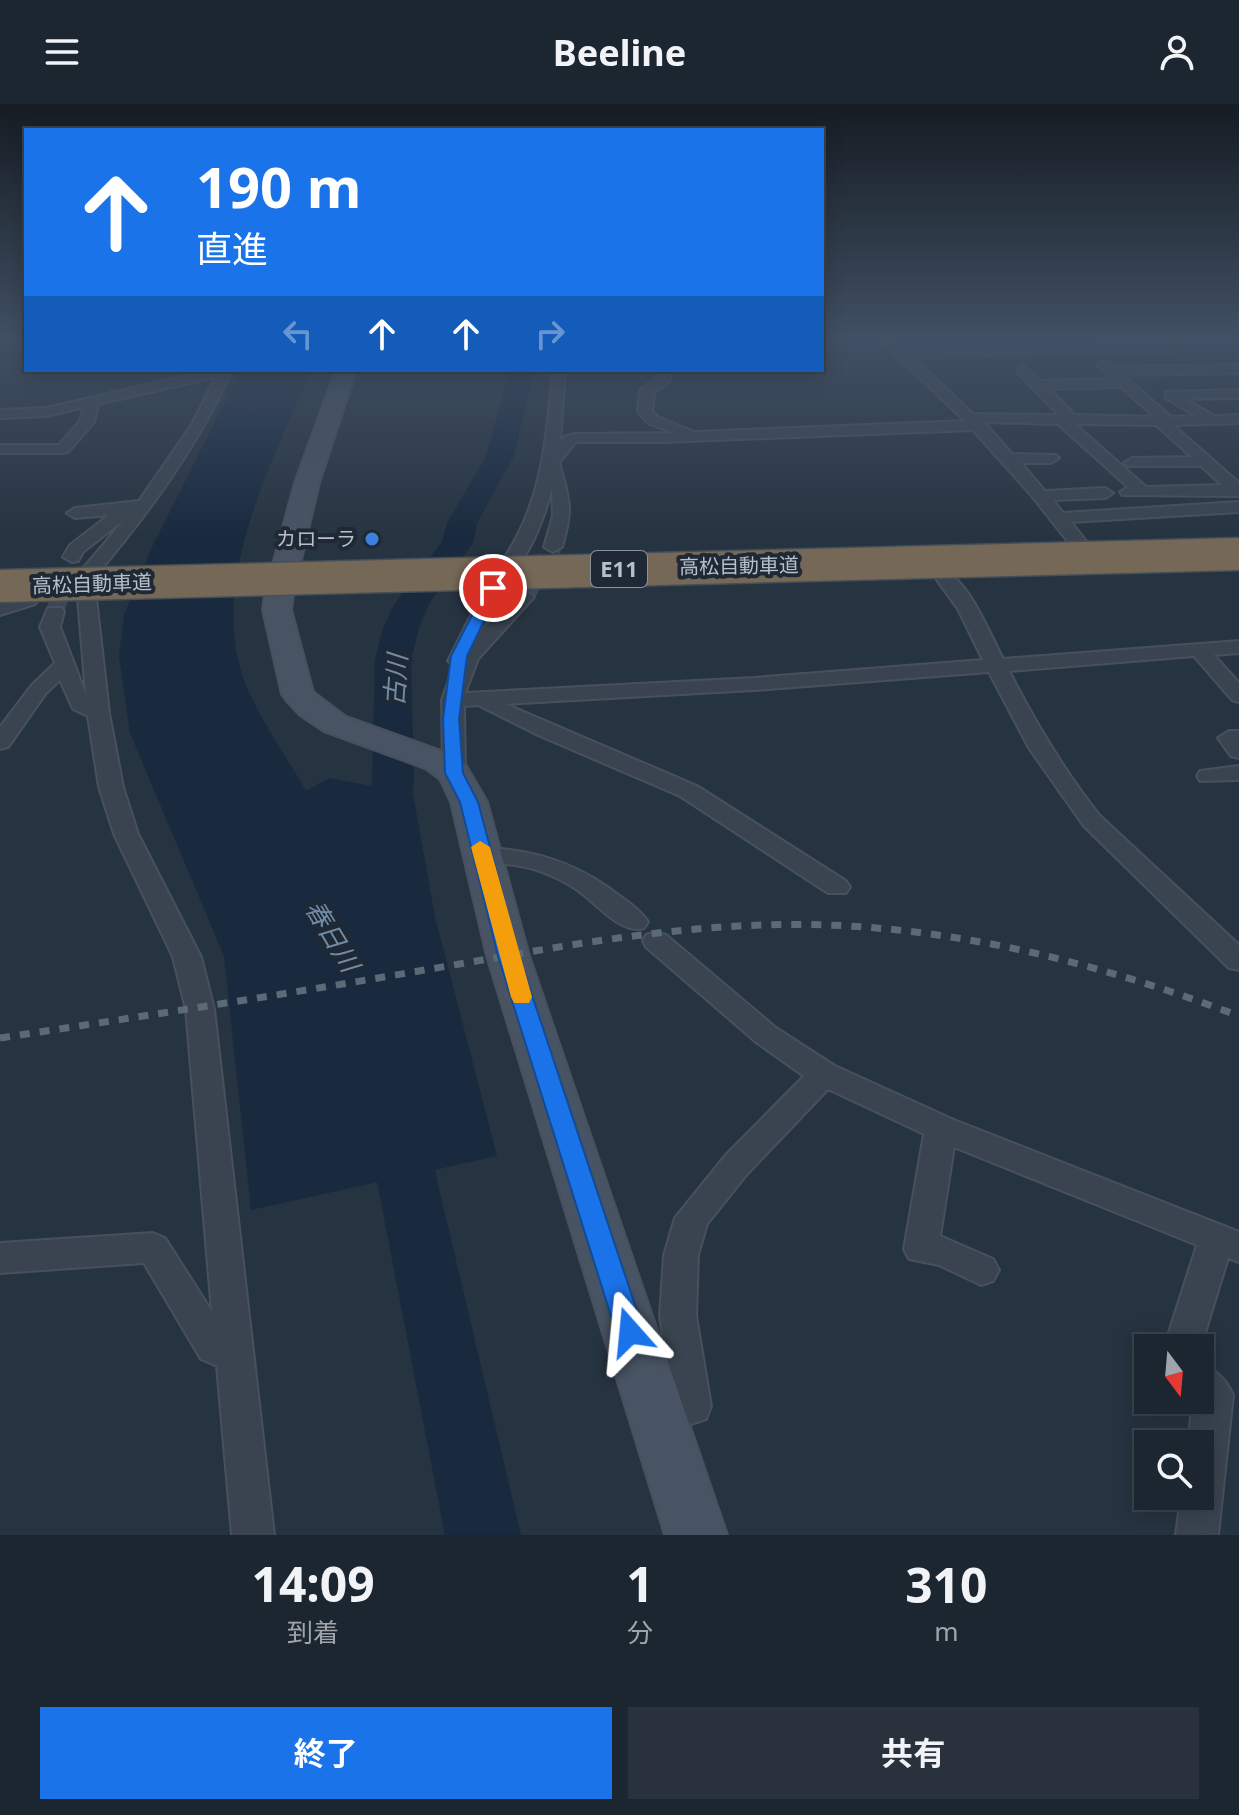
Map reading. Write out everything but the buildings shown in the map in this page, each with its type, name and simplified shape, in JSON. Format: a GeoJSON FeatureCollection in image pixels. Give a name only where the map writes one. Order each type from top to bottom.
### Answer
{"type":"FeatureCollection","features":[{"type":"Feature","properties":{"kind":"highway","name":"高松自動車道"},"geometry":{"type":"LineString","coordinates":[[9,593],[1239,554]]}},
{"type":"Feature","properties":{"kind":"highway","name":"高松自動車道"},"geometry":{"type":"LineString","coordinates":[[9,593],[1239,562]]}},
{"type":"Feature","properties":{"kind":"main road"},"geometry":{"type":"LineString","coordinates":[[334,406],[307,483],[283,570],[277,610],[298,694],[310,707],[335,724],[445,767],[469,802],[508,956],[696,1535]]}},
{"type":"Feature","properties":{"kind":"street"},"geometry":{"type":"LineString","coordinates":[[0,414],[46,412],[75,406]]}},
{"type":"Feature","properties":{"kind":"street"},"geometry":{"type":"LineString","coordinates":[[0,449],[63,449],[87,422],[91,406]]}},
{"type":"Feature","properties":{"kind":"street"},"geometry":{"type":"LineString","coordinates":[[207,406],[184,450],[87,587],[98,713],[111,787],[126,834],[187,957],[200,1009],[253,1535]]}},
{"type":"Feature","properties":{"kind":"street"},"geometry":{"type":"LineString","coordinates":[[510,563],[542,498],[551,462],[556,406]]}},
{"type":"Feature","properties":{"kind":"street"},"geometry":{"type":"LineString","coordinates":[[646,406],[645,412],[653,420],[691,436]]}},
{"type":"Feature","properties":{"kind":"street"},"geometry":{"type":"LineString","coordinates":[[958,406],[1042,496],[1083,549]]}},
{"type":"Feature","properties":{"kind":"street"},"geometry":{"type":"LineString","coordinates":[[1055,406],[1068,422],[1098,437],[1135,492],[1238,490]]}},
{"type":"Feature","properties":{"kind":"street"},"geometry":{"type":"LineString","coordinates":[[1147,406],[1238,490]]}},
{"type":"Feature","properties":{"kind":"street"},"geometry":{"type":"LineString","coordinates":[[1183,406],[1200,411],[1211,420]]}},
{"type":"Feature","properties":{"kind":"street"},"geometry":{"type":"LineString","coordinates":[[1098,437],[1211,420],[1239,419]]}},
{"type":"Feature","properties":{"kind":"street"},"geometry":{"type":"LineString","coordinates":[[551,462],[569,440],[575,438],[1068,422],[1168,426]]}},
{"type":"Feature","properties":{"kind":"street"},"geometry":{"type":"LineString","coordinates":[[980,426],[1027,433]]}},
{"type":"Feature","properties":{"kind":"street"},"geometry":{"type":"LineString","coordinates":[[1009,459],[1051,458]]}},
{"type":"Feature","properties":{"kind":"street"},"geometry":{"type":"LineString","coordinates":[[551,462],[558,476],[562,521],[553,547]]}},
{"type":"Feature","properties":{"kind":"street"},"geometry":{"type":"LineString","coordinates":[[1132,463],[1212,466],[1239,471]]}},
{"type":"Feature","properties":{"kind":"street"},"geometry":{"type":"LineString","coordinates":[[72,557],[76,549],[153,491]]}},
{"type":"Feature","properties":{"kind":"street"},"geometry":{"type":"LineString","coordinates":[[1042,496],[1105,493]]}},
{"type":"Feature","properties":{"kind":"street"},"geometry":{"type":"LineString","coordinates":[[1060,518],[1239,507]]}},
{"type":"Feature","properties":{"kind":"street"},"geometry":{"type":"LineString","coordinates":[[75,513],[128,509]]}},
{"type":"Feature","properties":{"kind":"street"},"geometry":{"type":"LineString","coordinates":[[944,577],[989,647],[1056,774],[1081,809],[1239,961]]}},
{"type":"Feature","properties":{"kind":"street"},"geometry":{"type":"LineString","coordinates":[[445,767],[459,656],[493,588]]}},
{"type":"Feature","properties":{"kind":"street"},"geometry":{"type":"LineString","coordinates":[[0,609],[9,593]]}},
{"type":"Feature","properties":{"kind":"street"},"geometry":{"type":"LineString","coordinates":[[454,693],[468,658],[525,597]]}},
{"type":"Feature","properties":{"kind":"street"},"geometry":{"type":"LineString","coordinates":[[55,612],[50,627],[60,645],[63,666],[80,705],[98,713]]}},
{"type":"Feature","properties":{"kind":"street"},"geometry":{"type":"LineString","coordinates":[[454,693],[481,697],[754,684],[1239,647]]}},
{"type":"Feature","properties":{"kind":"street"},"geometry":{"type":"LineString","coordinates":[[1199,650],[1239,696]]}},
{"type":"Feature","properties":{"kind":"street"},"geometry":{"type":"LineString","coordinates":[[0,742],[7,724],[63,666]]}},
{"type":"Feature","properties":{"kind":"street"},"geometry":{"type":"LineString","coordinates":[[481,697],[490,705],[526,722],[665,780],[733,814],[787,856],[837,887]]}},
{"type":"Feature","properties":{"kind":"street"},"geometry":{"type":"LineString","coordinates":[[1239,738],[1229,738],[1239,751]]}},
{"type":"Feature","properties":{"kind":"street"},"geometry":{"type":"LineString","coordinates":[[1208,776],[1239,773]]}},
{"type":"Feature","properties":{"kind":"street"},"geometry":{"type":"LineString","coordinates":[[483,856],[502,855],[564,870],[599,890],[766,1035],[824,1074],[941,1128],[1227,1243],[1188,1334]]}},
{"type":"Feature","properties":{"kind":"street"},"geometry":{"type":"LineString","coordinates":[[658,1417],[692,1406],[678,1316],[681,1255],[692,1218],[736,1165],[824,1074]]}},
{"type":"Feature","properties":{"kind":"street"},"geometry":{"type":"LineString","coordinates":[[941,1128],[921,1249],[944,1251],[981,1270]]}},
{"type":"Feature","properties":{"kind":"street"},"geometry":{"type":"LineString","coordinates":[[0,1258],[153,1248],[214,1347],[235,1356]]}},
{"type":"Feature","properties":{"kind":"street"},"geometry":{"type":"LineString","coordinates":[[1197,1535],[1212,1414]]}},
{"type":"Feature","properties":{"kind":"water"},"geometry":{"type":"Polygon","coordinates":[[[223,406],[295,406],[248,527],[238,569],[233,611],[236,651],[248,690],[306,791],[329,778],[413,794],[435,917],[497,1156],[251,1210],[224,956],[130,733],[119,656],[124,615],[153,545],[223,406]]]}},
{"type":"Feature","properties":{"kind":"waterway","name":"古川"},"geometry":{"type":"LineString","coordinates":[[381,851],[393,781],[393,660],[401,628],[412,603],[457,543],[462,523],[500,456],[513,406]]}},
{"type":"Feature","properties":{"kind":"waterway","name":"春日川"},"geometry":{"type":"LineString","coordinates":[[397,1117],[406,1176],[483,1535]]}},
{"type":"Feature","properties":{"kind":"tunnel"},"geometry":{"type":"LineString","coordinates":[[525,597],[553,547]]}},
{"type":"Feature","properties":{"kind":"tunnel"},"geometry":{"type":"LineString","coordinates":[[55,612],[72,557]]}},
{"type":"Feature","properties":{"kind":"railway"},"geometry":{"type":"LineString","coordinates":[[0,1038],[618,938],[775,925],[880,928],[985,943],[1139,981],[1239,1016]]}},
{"type":"Feature","properties":{"kind":"slow traffic"},"geometry":{"type":"LineString","coordinates":[[480,847],[521,997]]}},
{"type":"Feature","properties":{"kind":"place","name":"カローラ"},"geometry":{"type":"Point","coordinates":[372,539]}},
{"type":"Feature","properties":{"kind":"route"},"geometry":{"type":"LineString","coordinates":[[493,588],[459,656],[451,719],[454,773],[469,802],[508,956],[630,1332]]}}]}
